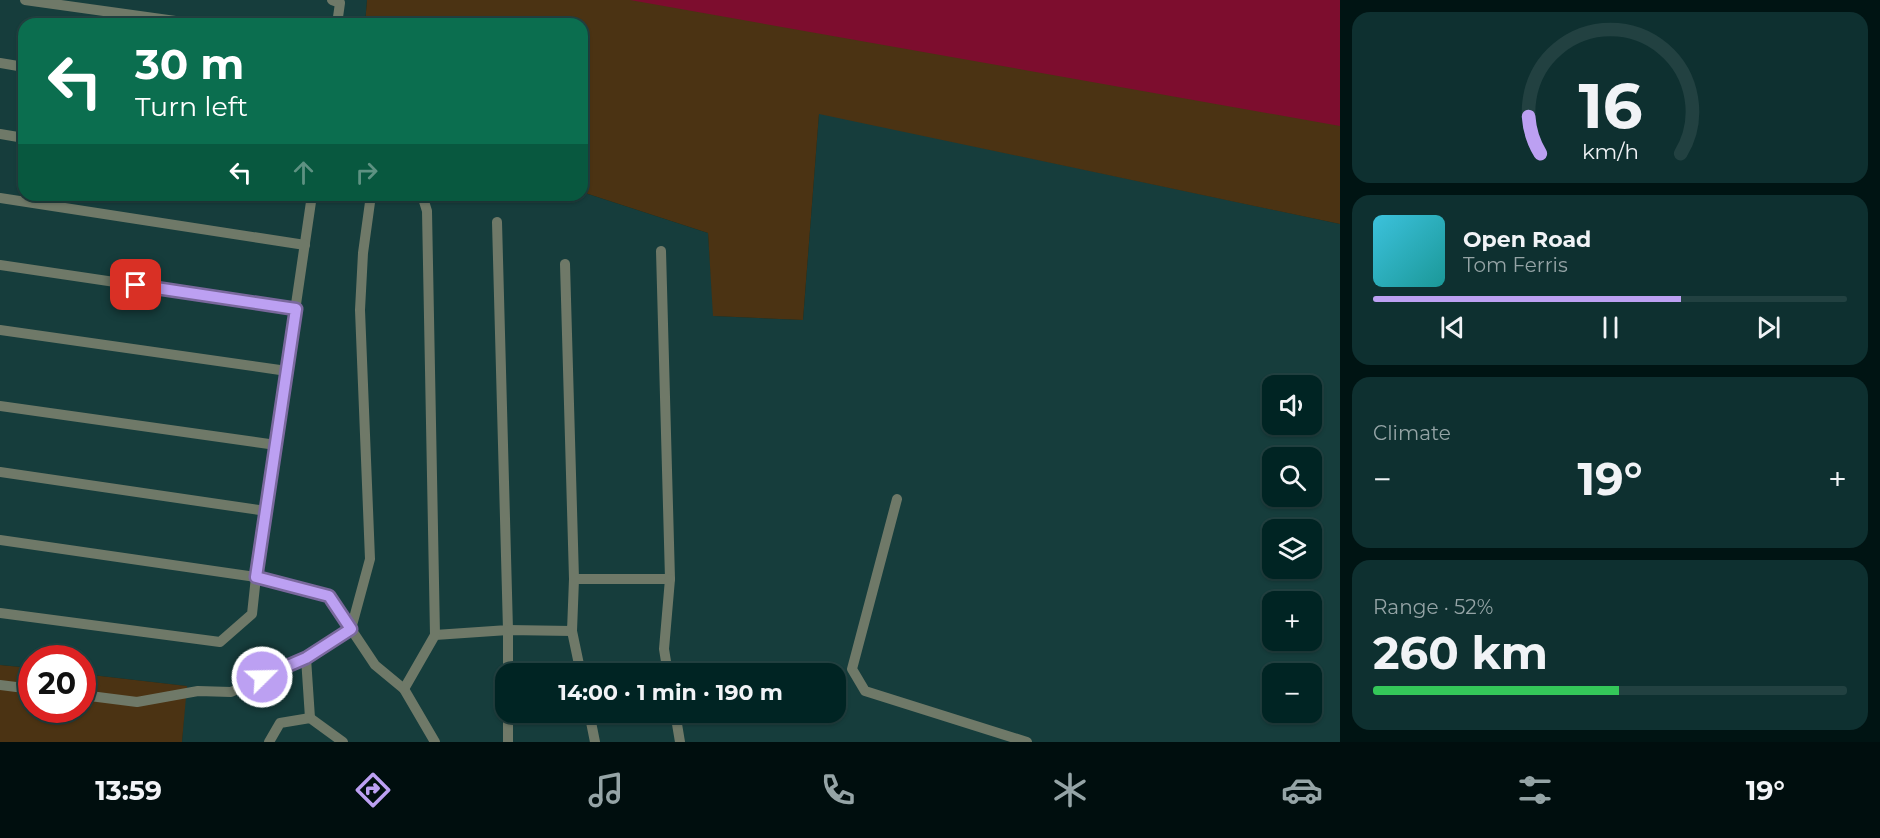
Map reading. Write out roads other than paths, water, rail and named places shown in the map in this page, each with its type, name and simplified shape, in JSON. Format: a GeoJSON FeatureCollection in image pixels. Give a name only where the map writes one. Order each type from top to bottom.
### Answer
{"type":"FeatureCollection","features":[{"type":"Feature","properties":{"kind":"lane"},"geometry":{"type":"LineString","coordinates":[[25,0],[154,18]]}},
{"type":"Feature","properties":{"kind":"lane"},"geometry":{"type":"LineString","coordinates":[[332,0],[340,3],[338,18]]}},
{"type":"Feature","properties":{"kind":"lane"},"geometry":{"type":"LineString","coordinates":[[0,63],[18,66]]}},
{"type":"Feature","properties":{"kind":"lane"},"geometry":{"type":"LineString","coordinates":[[0,134],[18,137]]}},
{"type":"Feature","properties":{"kind":"lane"},"geometry":{"type":"LineString","coordinates":[[0,198],[18,201]]}},
{"type":"Feature","properties":{"kind":"lane"},"geometry":{"type":"LineString","coordinates":[[19,201],[305,245]]}},
{"type":"Feature","properties":{"kind":"lane"},"geometry":{"type":"LineString","coordinates":[[0,613],[220,642],[252,614],[311,201]]}},
{"type":"Feature","properties":{"kind":"lane"},"geometry":{"type":"LineString","coordinates":[[96,697],[137,702],[198,691],[231,692],[306,658],[351,629],[370,559],[360,310],[363,253],[370,201]]}},
{"type":"Feature","properties":{"kind":"lane"},"geometry":{"type":"LineString","coordinates":[[404,689],[435,635],[427,211],[424,201]]}},
{"type":"Feature","properties":{"kind":"lane"},"geometry":{"type":"LineString","coordinates":[[497,222],[508,663]]}},
{"type":"Feature","properties":{"kind":"lane"},"geometry":{"type":"LineString","coordinates":[[661,252],[670,579],[664,649],[666,663]]}},
{"type":"Feature","properties":{"kind":"lane"},"geometry":{"type":"LineString","coordinates":[[565,264],[574,579],[572,631],[579,663]]}},
{"type":"Feature","properties":{"kind":"lane"},"geometry":{"type":"LineString","coordinates":[[0,265],[296,309]]}},
{"type":"Feature","properties":{"kind":"lane"},"geometry":{"type":"LineString","coordinates":[[0,330],[287,371]]}},
{"type":"Feature","properties":{"kind":"lane"},"geometry":{"type":"LineString","coordinates":[[0,406],[276,445]]}},
{"type":"Feature","properties":{"kind":"lane"},"geometry":{"type":"LineString","coordinates":[[0,472],[267,511]]}},
{"type":"Feature","properties":{"kind":"lane"},"geometry":{"type":"LineString","coordinates":[[897,499],[852,669],[865,691],[1028,742]]}},
{"type":"Feature","properties":{"kind":"lane"},"geometry":{"type":"LineString","coordinates":[[0,540],[256,577],[329,596],[375,665],[404,689],[435,742]]}},
{"type":"Feature","properties":{"kind":"lane"},"geometry":{"type":"LineString","coordinates":[[574,579],[670,579]]}},
{"type":"Feature","properties":{"kind":"lane"},"geometry":{"type":"LineString","coordinates":[[435,635],[508,630],[572,631]]}},
{"type":"Feature","properties":{"kind":"lane"},"geometry":{"type":"LineString","coordinates":[[306,658],[310,718]]}},
{"type":"Feature","properties":{"kind":"lane"},"geometry":{"type":"LineString","coordinates":[[0,685],[18,687]]}},
{"type":"Feature","properties":{"kind":"lane"},"geometry":{"type":"LineString","coordinates":[[269,742],[280,723],[310,718],[343,742]]}},
{"type":"Feature","properties":{"kind":"lane"},"geometry":{"type":"LineString","coordinates":[[508,723],[508,742]]}},
{"type":"Feature","properties":{"kind":"lane"},"geometry":{"type":"LineString","coordinates":[[591,723],[595,742]]}},
{"type":"Feature","properties":{"kind":"lane"},"geometry":{"type":"LineString","coordinates":[[677,723],[680,742]]}}]}
